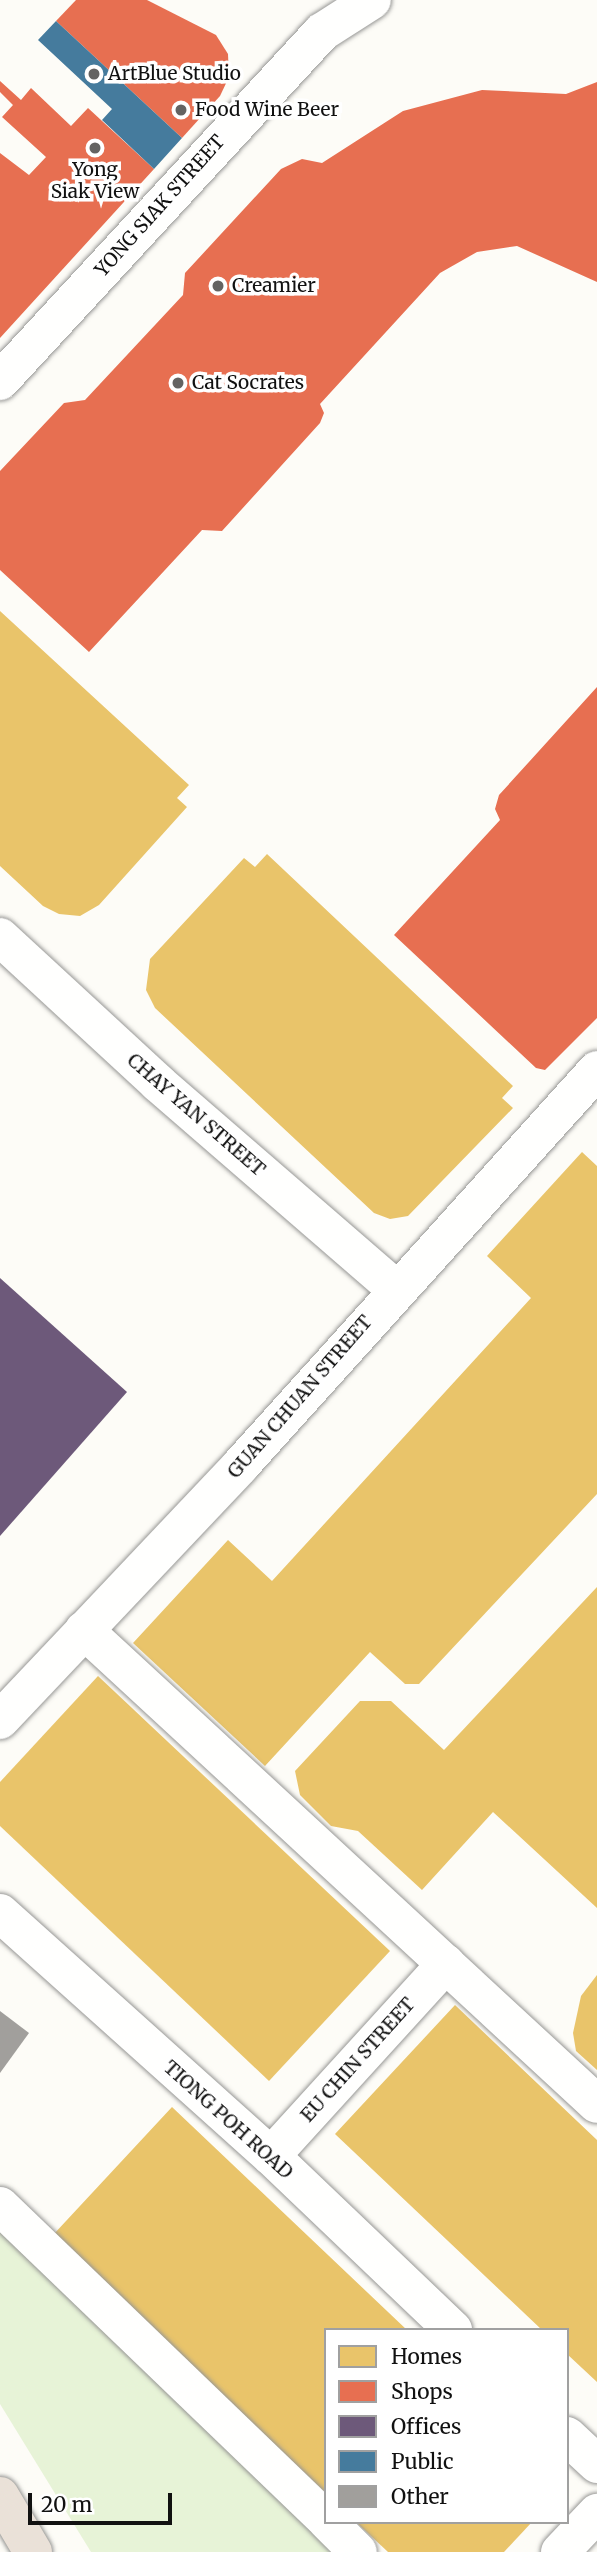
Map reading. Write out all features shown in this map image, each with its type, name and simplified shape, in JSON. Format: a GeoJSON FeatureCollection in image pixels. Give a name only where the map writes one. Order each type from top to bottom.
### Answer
{"type":"FeatureCollection","features":[{"type":"Feature","properties":{"kind":"highway"},"geometry":{"type":"LineString","coordinates":[[0,2496],[33,2552]]}},
{"type":"Feature","properties":{"kind":"street","name":"YONG SIAK STREET"},"geometry":{"type":"LineString","coordinates":[[0,381],[320,16],[372,0]]}},
{"type":"Feature","properties":{"kind":"street","name":"CHAY YAN STREET"},"geometry":{"type":"LineString","coordinates":[[0,937],[158,1083],[395,1289]]}},
{"type":"Feature","properties":{"kind":"street","name":"GUAN CHUAN STREET"},"geometry":{"type":"LineString","coordinates":[[0,1720],[240,1466],[395,1289],[597,1070]]}},
{"type":"Feature","properties":{"kind":"street"},"geometry":{"type":"LineString","coordinates":[[83,1630],[597,2104]]}},
{"type":"Feature","properties":{"kind":"street","name":"TIONG POH ROAD"},"geometry":{"type":"LineString","coordinates":[[0,1913],[271,2157],[451,2328]]}},
{"type":"Feature","properties":{"kind":"street","name":"EU CHIN STREET"},"geometry":{"type":"LineString","coordinates":[[271,2157],[446,1964]]}},
{"type":"Feature","properties":{"kind":"street"},"geometry":{"type":"LineString","coordinates":[[0,2206],[324,2518]]}},
{"type":"Feature","properties":{"kind":"street"},"geometry":{"type":"LineString","coordinates":[[569,2438],[597,2464]]}},
{"type":"Feature","properties":{"kind":"street"},"geometry":{"type":"LineString","coordinates":[[560,2552],[597,2513]]}},
{"type":"Feature","properties":{"kind":"street"},"geometry":{"type":"LineString","coordinates":[[330,2524],[358,2552]]}},
{"type":"Feature","properties":{"kind":"green space"},"geometry":{"type":"Polygon","coordinates":[[[0,2223],[337,2552],[91,2552],[0,2404],[0,2223]]]}},
{"type":"Feature","properties":{"kind":"building: Homes"},"geometry":{"type":"Polygon","coordinates":[[[0,611],[189,785],[177,798],[187,807],[99,905],[80,916],[59,914],[43,906],[0,866],[0,611]]]}},
{"type":"Feature","properties":{"kind":"building: Homes"},"geometry":{"type":"Polygon","coordinates":[[[267,854],[513,1086],[502,1098],[513,1108],[408,1216],[390,1219],[374,1213],[155,1008],[146,990],[150,959],[244,858],[255,867],[267,854]]]}},
{"type":"Feature","properties":{"kind":"building: Homes"},"geometry":{"type":"Polygon","coordinates":[[[582,1152],[597,1166],[597,1494],[419,1684],[405,1684],[370,1652],[265,1766],[133,1643],[228,1540],[272,1581],[531,1298],[487,1256],[582,1152]]]}},
{"type":"Feature","properties":{"kind":"building: Homes"},"geometry":{"type":"Polygon","coordinates":[[[597,1587],[597,1908],[493,1812],[422,1890],[358,1831],[331,1826],[300,1795],[295,1771],[360,1701],[391,1701],[444,1750],[597,1587]]]}},
{"type":"Feature","properties":{"kind":"building: Homes"},"geometry":{"type":"Polygon","coordinates":[[[98,1676],[390,1951],[269,2081],[0,1826],[0,1782],[98,1676]]]}},
{"type":"Feature","properties":{"kind":"building: Homes"},"geometry":{"type":"Polygon","coordinates":[[[597,1975],[597,2070],[576,2051],[573,2033],[581,1996],[597,1975]]]}},
{"type":"Feature","properties":{"kind":"building: Homes"},"geometry":{"type":"Polygon","coordinates":[[[455,2005],[597,2140],[597,2382],[569,2356],[569,2328],[540,2328],[335,2134],[455,2005]]]}},
{"type":"Feature","properties":{"kind":"building: Homes"},"geometry":{"type":"Polygon","coordinates":[[[172,2107],[405,2328],[324,2328],[324,2491],[53,2235],[172,2107]]]}},
{"type":"Feature","properties":{"kind":"building: Homes"},"geometry":{"type":"Polygon","coordinates":[[[358,2524],[530,2524],[504,2552],[388,2552],[358,2524]]]}},
{"type":"Feature","properties":{"kind":"building: Shops"},"geometry":{"type":"Polygon","coordinates":[[[76,0],[147,0],[216,35],[228,54],[229,77],[220,96],[182,138],[56,21],[76,0]]]}},
{"type":"Feature","properties":{"kind":"building: Shops"},"geometry":{"type":"Polygon","coordinates":[[[0,81],[21,100],[31,88],[71,126],[88,108],[154,169],[0,338],[0,153],[29,175],[46,157],[2,117],[13,105],[0,92],[0,81]]]}},
{"type":"Feature","properties":{"kind":"building: Shops"},"geometry":{"type":"Polygon","coordinates":[[[597,82],[597,282],[517,246],[477,252],[440,273],[320,404],[324,413],[320,423],[222,531],[202,530],[89,652],[0,570],[0,471],[64,403],[85,400],[183,295],[185,273],[281,169],[302,159],[322,163],[403,111],[482,90],[566,94],[597,82]]]}},
{"type":"Feature","properties":{"kind":"building: Shops"},"geometry":{"type":"Polygon","coordinates":[[[597,687],[597,1018],[545,1070],[536,1068],[394,935],[500,820],[495,809],[499,795],[597,687]]]}},
{"type":"Feature","properties":{"kind":"building: Offices"},"geometry":{"type":"Polygon","coordinates":[[[0,1278],[127,1392],[0,1536],[0,1278]]]}},
{"type":"Feature","properties":{"kind":"building: Public","name":"ArtBlue Studio"},"geometry":{"type":"Polygon","coordinates":[[[56,21],[182,138],[154,169],[102,120],[112,109],[38,40],[56,21]]]}},
{"type":"Feature","properties":{"kind":"building: Other"},"geometry":{"type":"Polygon","coordinates":[[[0,2011],[29,2033],[0,2073],[0,2011]]]}},
{"type":"Feature","properties":{"kind":"place","name":"ArtBlue Studio"},"geometry":{"type":"Point","coordinates":[94,74]}},
{"type":"Feature","properties":{"kind":"place","name":"Food Wine Beer"},"geometry":{"type":"Point","coordinates":[181,110]}},
{"type":"Feature","properties":{"kind":"place","name":"Yong Siak View"},"geometry":{"type":"Point","coordinates":[95,148]}},
{"type":"Feature","properties":{"kind":"place","name":"Creamier"},"geometry":{"type":"Point","coordinates":[218,286]}},
{"type":"Feature","properties":{"kind":"place","name":"Cat Socrates"},"geometry":{"type":"Point","coordinates":[178,383]}}]}
